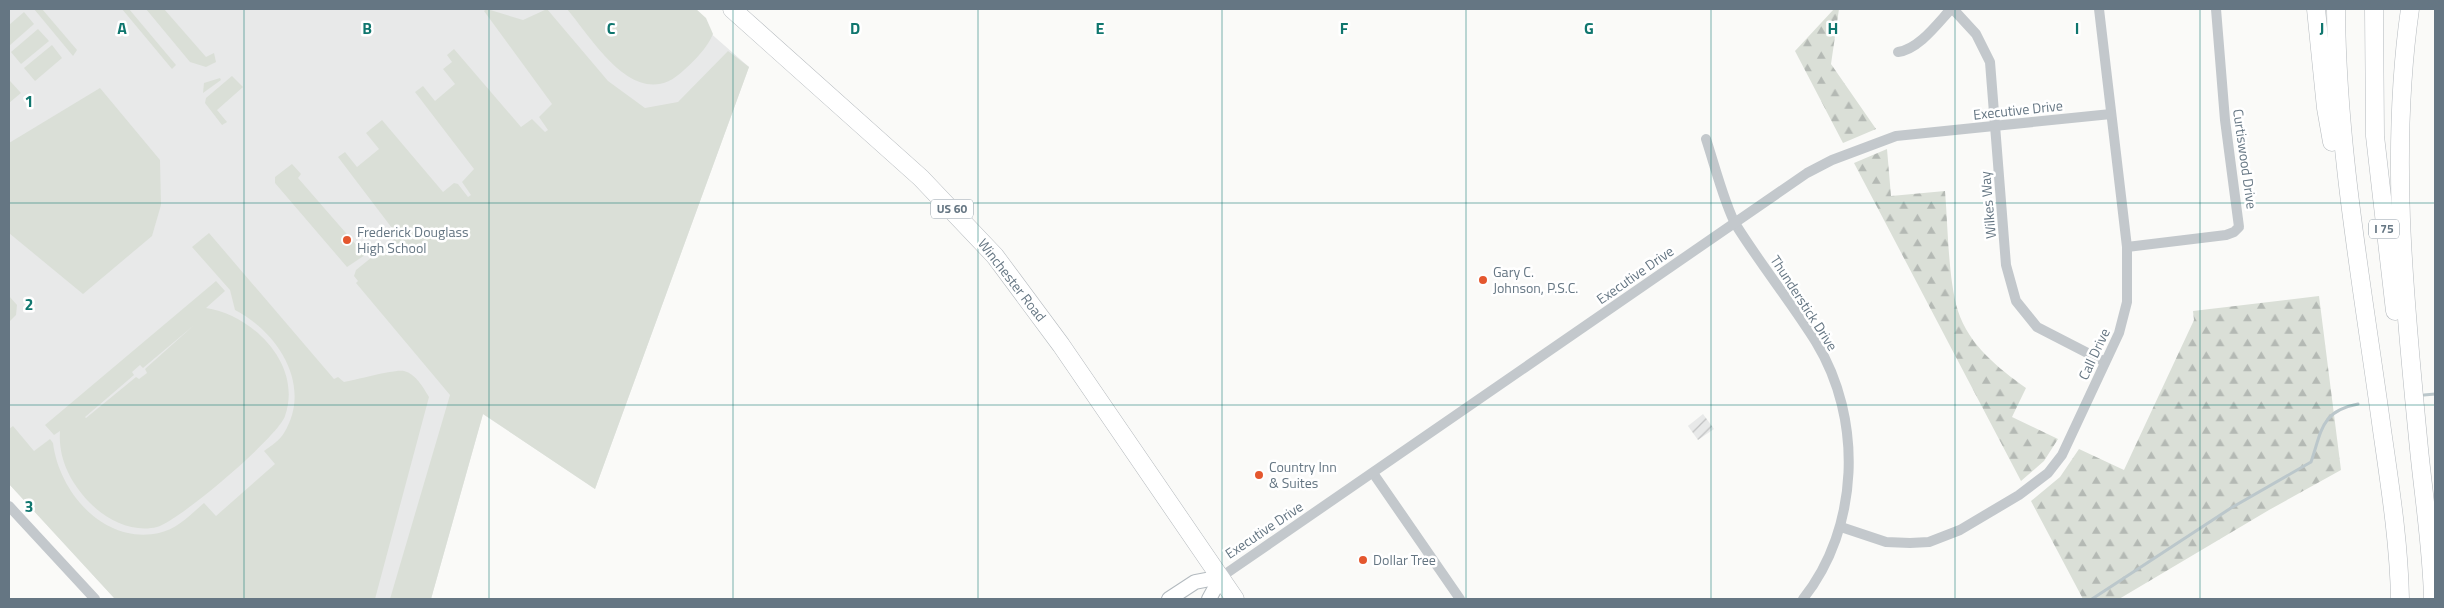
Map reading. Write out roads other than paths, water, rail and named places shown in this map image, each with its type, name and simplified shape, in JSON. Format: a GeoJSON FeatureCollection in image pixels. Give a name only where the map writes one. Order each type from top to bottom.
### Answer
{"type":"FeatureCollection","features":[{"type":"Feature","properties":{"kind":"highway","name":"Winchester Road"},"geometry":{"type":"LineString","coordinates":[[732,9],[921,178],[995,256],[1061,345],[1235,599]]}},
{"type":"Feature","properties":{"kind":"highway"},"geometry":{"type":"LineString","coordinates":[[2316,9],[2326,108],[2377,393]]}},
{"type":"Feature","properties":{"kind":"highway","name":"I 75"},"geometry":{"type":"LineString","coordinates":[[2336,9],[2336,73],[2342,148],[2394,518],[2400,599]]}},
{"type":"Feature","properties":{"kind":"highway","name":"I 75"},"geometry":{"type":"LineString","coordinates":[[2374,9],[2374,136],[2395,312],[2419,447],[2433,599]]}},
{"type":"Feature","properties":{"kind":"highway"},"geometry":{"type":"LineString","coordinates":[[2410,9],[2404,54],[2400,218],[2419,447]]}},
{"type":"Feature","properties":{"kind":"main road"},"geometry":{"type":"LineString","coordinates":[[1169,599],[1195,582],[1221,577]]}},
{"type":"Feature","properties":{"kind":"main road"},"geometry":{"type":"LineString","coordinates":[[1209,599],[1221,577]]}},
{"type":"Feature","properties":{"kind":"street"},"geometry":{"type":"LineString","coordinates":[[1898,52],[1904,51],[1917,43],[1952,9]]}},
{"type":"Feature","properties":{"kind":"street","name":"Wilkes Way"},"geometry":{"type":"LineString","coordinates":[[1952,9],[1976,34],[1990,62],[2006,266],[2016,301],[2037,327],[2105,362]]}},
{"type":"Feature","properties":{"kind":"street","name":"Call Drive"},"geometry":{"type":"LineString","coordinates":[[1841,527],[1886,542],[1929,542],[1960,530],[2019,495],[2048,474],[2062,455],[2119,332],[2126,310],[2128,287],[2127,247],[2099,9]]}},
{"type":"Feature","properties":{"kind":"street","name":"Curtiswood Drive"},"geometry":{"type":"LineString","coordinates":[[2127,247],[2226,235],[2234,232],[2239,227],[2225,120],[2216,9]]}},
{"type":"Feature","properties":{"kind":"street","name":"Executive Drive"},"geometry":{"type":"LineString","coordinates":[[1221,577],[1807,173],[1870,145],[1896,136],[1920,132],[1996,128],[2111,114]]}},
{"type":"Feature","properties":{"kind":"street","name":"Thunderstick Drive"},"geometry":{"type":"LineString","coordinates":[[1706,139],[1735,224],[1816,343],[1831,371],[1842,403],[1848,440],[1849,472],[1841,527],[1818,577],[1803,599]]}},
{"type":"Feature","properties":{"kind":"street"},"geometry":{"type":"LineString","coordinates":[[1373,473],[1460,599]]}},
{"type":"Feature","properties":{"kind":"street"},"geometry":{"type":"LineString","coordinates":[[9,506],[95,599]]}},
{"type":"Feature","properties":{"kind":"waterway"},"geometry":{"type":"LineString","coordinates":[[2424,395],[2435,394]]}},
{"type":"Feature","properties":{"kind":"waterway"},"geometry":{"type":"LineString","coordinates":[[2092,599],[2231,508],[2311,462],[2321,431],[2330,417],[2346,407],[2358,404]]}},
{"type":"Feature","properties":{"kind":"place","name":"Frederick Douglass High School"},"geometry":{"type":"Point","coordinates":[347,240]}},
{"type":"Feature","properties":{"kind":"place","name":"Gary C. Johnson, P.S.C."},"geometry":{"type":"Point","coordinates":[1483,280]}},
{"type":"Feature","properties":{"kind":"place","name":"Country Inn & Suites"},"geometry":{"type":"Point","coordinates":[1259,475]}},
{"type":"Feature","properties":{"kind":"place","name":"Dollar Tree"},"geometry":{"type":"Point","coordinates":[1363,560]}}]}
